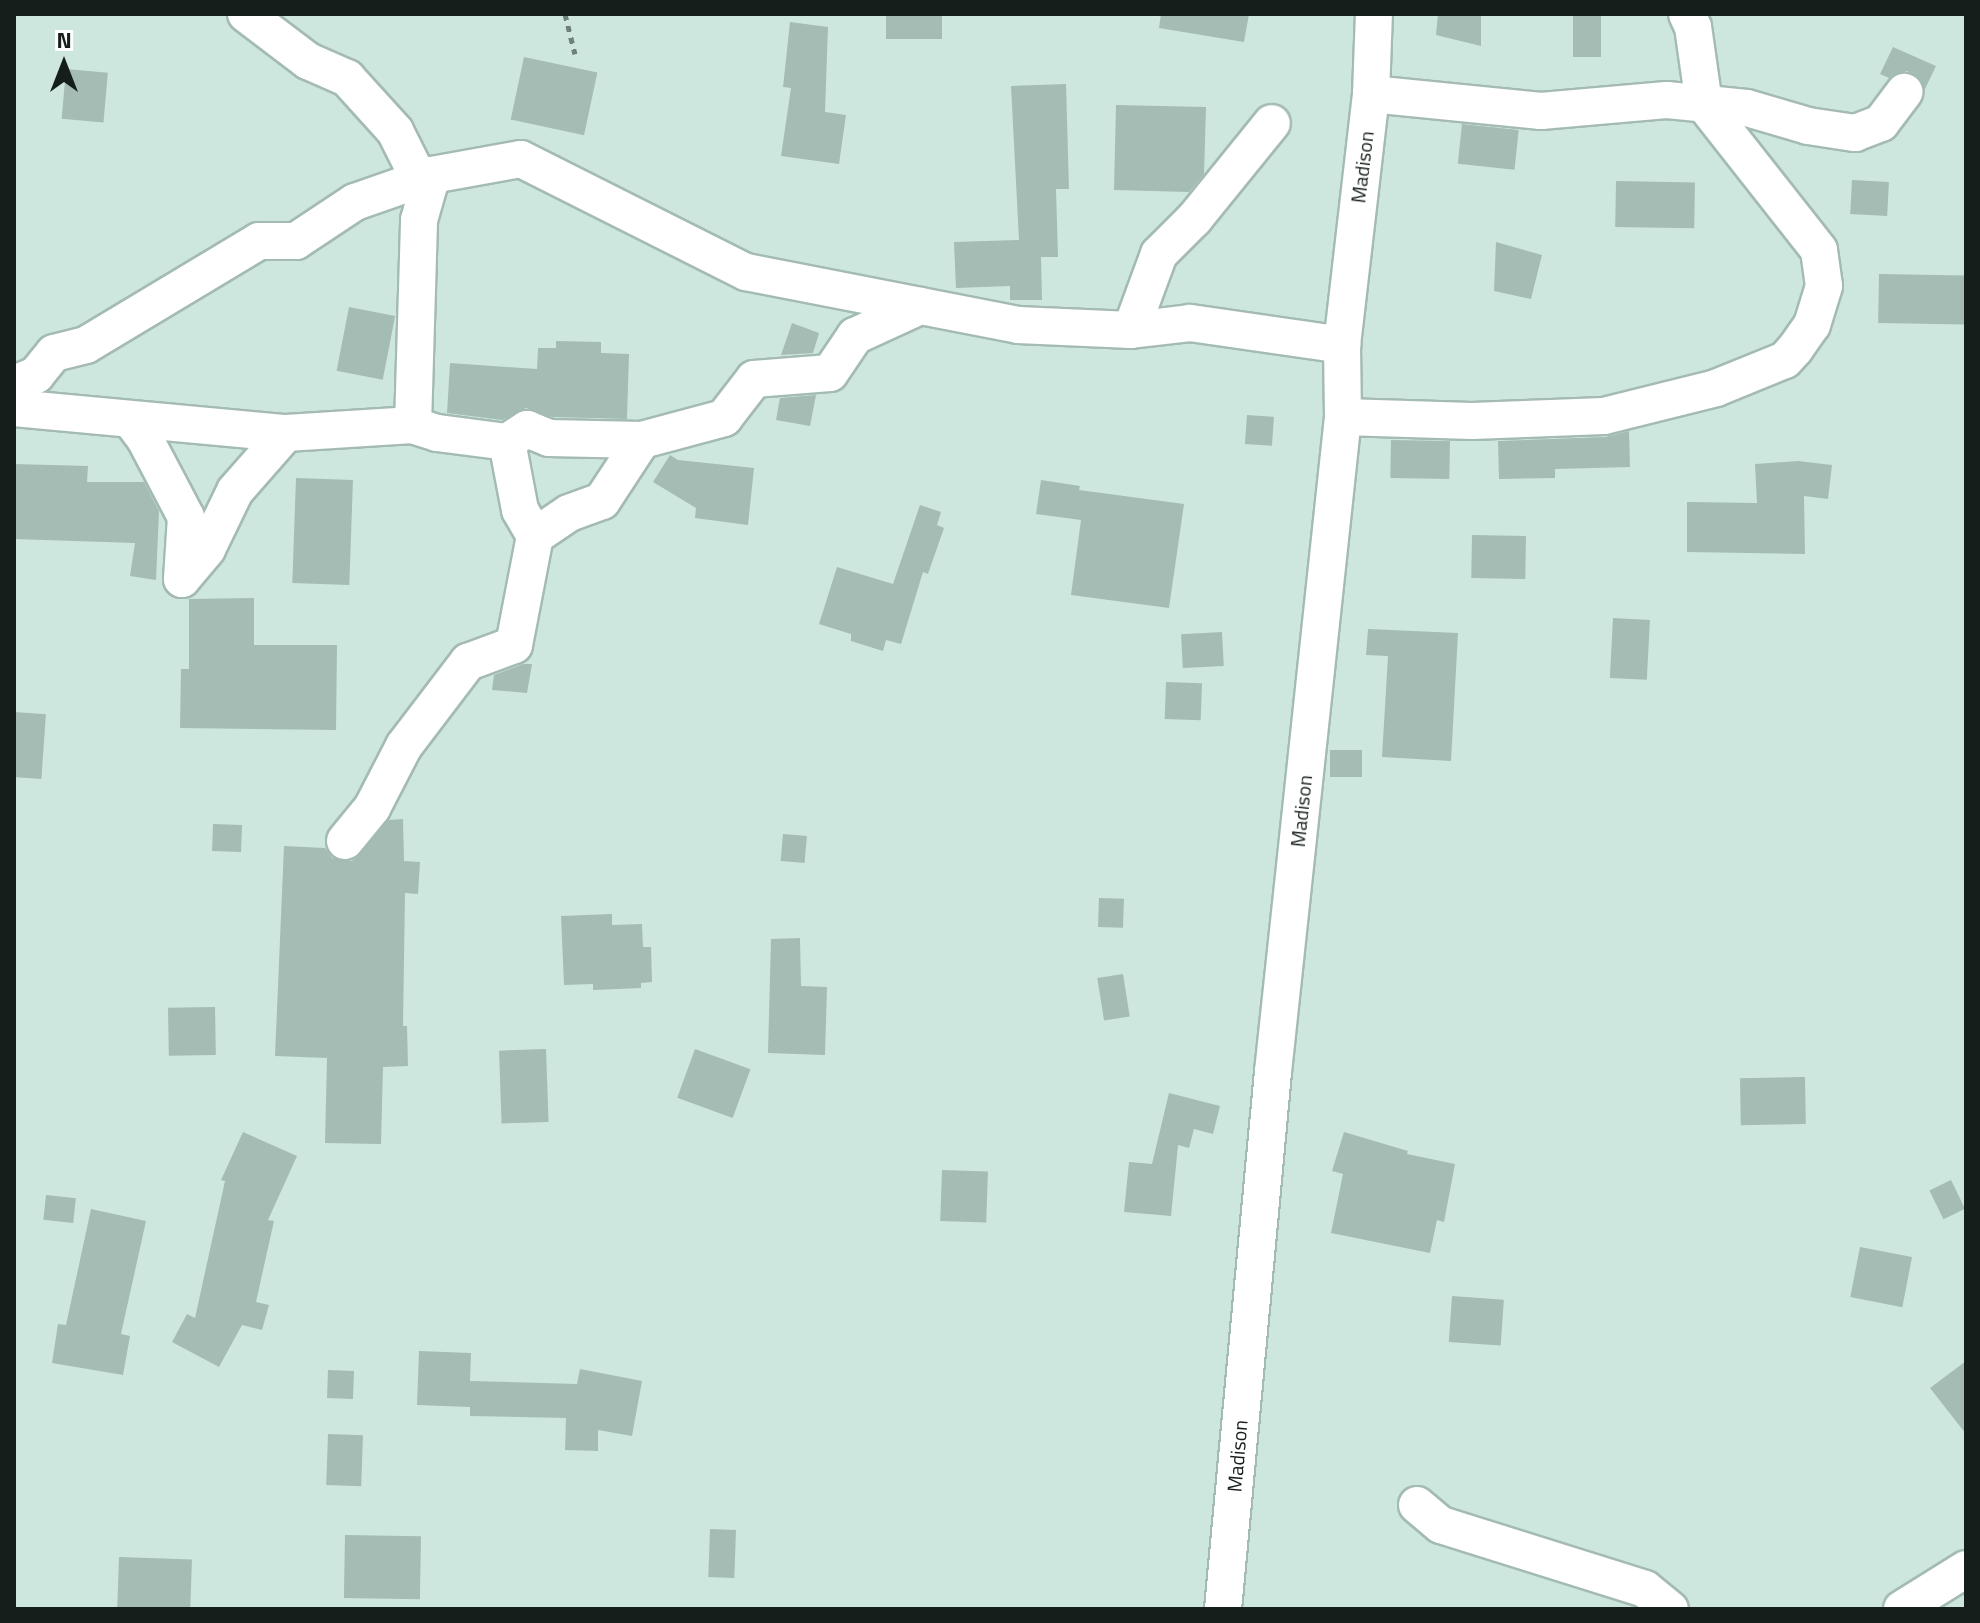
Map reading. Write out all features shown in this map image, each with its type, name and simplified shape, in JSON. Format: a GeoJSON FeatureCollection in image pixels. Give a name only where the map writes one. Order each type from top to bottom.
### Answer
{"type":"FeatureCollection","features":[{"type":"Feature","properties":{"kind":"street"},"geometry":{"type":"LineString","coordinates":[[246,14],[308,61],[347,78],[395,131],[425,177],[419,220],[413,425]]}},
{"type":"Feature","properties":{"kind":"street","name":"Madison"},"geometry":{"type":"LineString","coordinates":[[1223,1609],[1273,1072],[1343,417],[1342,345],[1371,94],[1374,14]]}},
{"type":"Feature","properties":{"kind":"street"},"geometry":{"type":"LineString","coordinates":[[1343,417],[1472,421],[1604,416],[1716,388],[1785,360],[1812,325],[1824,286],[1819,250],[1704,104],[1693,27],[1687,14]]}},
{"type":"Feature","properties":{"kind":"street"},"geometry":{"type":"LineString","coordinates":[[1371,94],[1541,111],[1667,100],[1747,108],[1808,126],[1855,133],[1881,123],[1904,92]]}},
{"type":"Feature","properties":{"kind":"street"},"geometry":{"type":"LineString","coordinates":[[1131,330],[1159,254],[1195,218],[1272,123]]}},
{"type":"Feature","properties":{"kind":"street"},"geometry":{"type":"LineString","coordinates":[[14,384],[36,375],[54,353],[86,345],[259,241],[296,241],[355,202],[425,177],[521,159],[746,272],[1018,325],[1131,330],[1190,323],[1342,345]]}},
{"type":"Feature","properties":{"kind":"street"},"geometry":{"type":"LineString","coordinates":[[14,408],[286,433],[413,425],[437,433],[507,442],[527,429],[549,438],[642,440],[724,418],[754,379],[830,373],[855,336],[920,306]]}},
{"type":"Feature","properties":{"kind":"street"},"geometry":{"type":"LineString","coordinates":[[130,419],[145,439],[186,517],[182,579],[207,549],[235,491],[286,433]]}},
{"type":"Feature","properties":{"kind":"street"},"geometry":{"type":"LineString","coordinates":[[535,536],[569,513],[602,501],[642,440]]}},
{"type":"Feature","properties":{"kind":"street"},"geometry":{"type":"LineString","coordinates":[[345,841],[372,808],[404,746],[468,662],[514,645],[535,536],[520,510],[507,442]]}},
{"type":"Feature","properties":{"kind":"street"},"geometry":{"type":"LineString","coordinates":[[1417,1505],[1441,1525],[1645,1589],[1670,1609]]}},
{"type":"Feature","properties":{"kind":"street"},"geometry":{"type":"LineString","coordinates":[[1902,1609],[1966,1569]]}},
{"type":"Feature","properties":{"kind":"path"},"geometry":{"type":"LineString","coordinates":[[565,14],[575,54]]}},
{"type":"Feature","properties":{"kind":"building"},"geometry":{"type":"Polygon","coordinates":[[[886,14],[942,14],[942,39],[886,39],[886,14]]]}},
{"type":"Feature","properties":{"kind":"building"},"geometry":{"type":"Polygon","coordinates":[[[1161,14],[1249,14],[1244,42],[1159,28],[1161,14]]]}},
{"type":"Feature","properties":{"kind":"building"},"geometry":{"type":"Polygon","coordinates":[[[1438,14],[1481,14],[1481,46],[1436,35],[1438,14]]]}},
{"type":"Feature","properties":{"kind":"building"},"geometry":{"type":"Polygon","coordinates":[[[1573,14],[1601,14],[1601,57],[1573,57],[1573,14]]]}},
{"type":"Feature","properties":{"kind":"building"},"geometry":{"type":"Polygon","coordinates":[[[790,22],[828,27],[825,112],[846,115],[839,164],[781,156],[791,88],[783,87],[790,22]]]}},
{"type":"Feature","properties":{"kind":"building"},"geometry":{"type":"Polygon","coordinates":[[[1893,47],[1936,66],[1924,91],[1917,76],[1907,71],[1889,78],[1880,74],[1893,47]]]}},
{"type":"Feature","properties":{"kind":"building"},"geometry":{"type":"Polygon","coordinates":[[[524,57],[597,73],[584,135],[511,120],[524,57]]]}},
{"type":"Feature","properties":{"kind":"building"},"geometry":{"type":"Polygon","coordinates":[[[66,69],[108,73],[103,122],[62,119],[66,69]]]}},
{"type":"Feature","properties":{"kind":"building"},"geometry":{"type":"Polygon","coordinates":[[[1066,84],[1069,189],[1056,189],[1058,257],[1041,257],[1042,300],[1010,300],[1010,286],[956,288],[954,242],[1019,240],[1011,86],[1066,84]]]}},
{"type":"Feature","properties":{"kind":"building"},"geometry":{"type":"Polygon","coordinates":[[[1116,105],[1206,107],[1204,174],[1189,192],[1114,190],[1116,105]]]}},
{"type":"Feature","properties":{"kind":"building"},"geometry":{"type":"Polygon","coordinates":[[[1462,124],[1519,130],[1515,170],[1458,164],[1462,124]]]}},
{"type":"Feature","properties":{"kind":"building"},"geometry":{"type":"Polygon","coordinates":[[[1852,180],[1889,182],[1887,216],[1850,214],[1852,180]]]}},
{"type":"Feature","properties":{"kind":"building"},"geometry":{"type":"Polygon","coordinates":[[[1616,181],[1695,182],[1694,228],[1615,227],[1616,181]]]}},
{"type":"Feature","properties":{"kind":"building"},"geometry":{"type":"Polygon","coordinates":[[[1496,242],[1542,255],[1531,299],[1494,291],[1496,242]]]}},
{"type":"Feature","properties":{"kind":"building"},"geometry":{"type":"Polygon","coordinates":[[[1879,274],[1966,276],[1965,325],[1878,323],[1879,274]]]}},
{"type":"Feature","properties":{"kind":"building"},"geometry":{"type":"Polygon","coordinates":[[[349,307],[395,316],[383,380],[337,371],[349,307]]]}},
{"type":"Feature","properties":{"kind":"building"},"geometry":{"type":"Polygon","coordinates":[[[792,323],[819,333],[813,353],[781,355],[792,323]]]}},
{"type":"Feature","properties":{"kind":"building"},"geometry":{"type":"Polygon","coordinates":[[[556,341],[601,342],[601,353],[629,354],[627,419],[553,417],[526,408],[502,420],[447,413],[450,363],[537,369],[538,348],[556,348],[556,341]]]}},
{"type":"Feature","properties":{"kind":"building"},"geometry":{"type":"Polygon","coordinates":[[[816,395],[810,426],[776,420],[780,398],[816,395]]]}},
{"type":"Feature","properties":{"kind":"building"},"geometry":{"type":"Polygon","coordinates":[[[1247,415],[1274,417],[1272,446],[1245,444],[1247,415]]]}},
{"type":"Feature","properties":{"kind":"building"},"geometry":{"type":"Polygon","coordinates":[[[1629,431],[1630,467],[1555,469],[1555,478],[1499,479],[1498,441],[1605,437],[1629,431]]]}},
{"type":"Feature","properties":{"kind":"building"},"geometry":{"type":"Polygon","coordinates":[[[1391,440],[1450,441],[1449,479],[1390,478],[1391,440]]]}},
{"type":"Feature","properties":{"kind":"building"},"geometry":{"type":"Polygon","coordinates":[[[670,455],[678,460],[754,468],[748,525],[695,518],[696,508],[653,482],[670,455]]]}},
{"type":"Feature","properties":{"kind":"building"},"geometry":{"type":"Polygon","coordinates":[[[1798,461],[1832,465],[1828,499],[1804,496],[1805,554],[1687,552],[1687,502],[1757,503],[1755,464],[1798,461]]]}},
{"type":"Feature","properties":{"kind":"building"},"geometry":{"type":"Polygon","coordinates":[[[14,464],[88,466],[87,482],[144,482],[159,511],[156,580],[130,576],[135,543],[14,539],[14,464]]]}},
{"type":"Feature","properties":{"kind":"building"},"geometry":{"type":"Polygon","coordinates":[[[296,478],[353,480],[349,585],[292,583],[296,478]]]}},
{"type":"Feature","properties":{"kind":"building"},"geometry":{"type":"Polygon","coordinates":[[[1041,480],[1080,486],[1079,490],[1184,504],[1169,608],[1071,595],[1081,520],[1036,514],[1041,480]]]}},
{"type":"Feature","properties":{"kind":"building"},"geometry":{"type":"Polygon","coordinates":[[[920,505],[941,512],[937,525],[944,528],[928,574],[923,572],[901,644],[886,640],[883,651],[851,641],[851,634],[819,624],[837,567],[893,584],[920,505]]]}},
{"type":"Feature","properties":{"kind":"building"},"geometry":{"type":"Polygon","coordinates":[[[1472,535],[1526,536],[1525,579],[1471,578],[1472,535]]]}},
{"type":"Feature","properties":{"kind":"building"},"geometry":{"type":"Polygon","coordinates":[[[254,598],[254,645],[337,645],[336,730],[180,728],[181,669],[189,669],[189,599],[254,598]]]}},
{"type":"Feature","properties":{"kind":"building"},"geometry":{"type":"Polygon","coordinates":[[[1613,618],[1650,620],[1647,680],[1610,678],[1613,618]]]}},
{"type":"Feature","properties":{"kind":"building"},"geometry":{"type":"Polygon","coordinates":[[[1368,629],[1458,633],[1451,761],[1382,757],[1388,656],[1366,655],[1368,629]]]}},
{"type":"Feature","properties":{"kind":"building"},"geometry":{"type":"Polygon","coordinates":[[[1222,632],[1224,666],[1183,668],[1181,634],[1222,632]]]}},
{"type":"Feature","properties":{"kind":"building"},"geometry":{"type":"Polygon","coordinates":[[[523,664],[532,664],[527,693],[492,690],[494,675],[523,664]]]}},
{"type":"Feature","properties":{"kind":"building"},"geometry":{"type":"Polygon","coordinates":[[[1166,682],[1202,683],[1201,720],[1165,719],[1166,682]]]}},
{"type":"Feature","properties":{"kind":"building"},"geometry":{"type":"Polygon","coordinates":[[[14,712],[46,714],[41,779],[14,777],[14,712]]]}},
{"type":"Feature","properties":{"kind":"building"},"geometry":{"type":"Polygon","coordinates":[[[1330,750],[1362,750],[1362,777],[1330,777],[1330,750]]]}},
{"type":"Feature","properties":{"kind":"building"},"geometry":{"type":"Polygon","coordinates":[[[403,819],[404,861],[420,862],[418,894],[405,893],[403,1026],[407,1026],[408,1066],[383,1067],[381,1144],[325,1143],[327,1058],[275,1056],[284,846],[325,848],[332,858],[352,861],[389,820],[403,819]]]}},
{"type":"Feature","properties":{"kind":"building"},"geometry":{"type":"Polygon","coordinates":[[[213,824],[242,825],[241,852],[212,851],[213,824]]]}},
{"type":"Feature","properties":{"kind":"building"},"geometry":{"type":"Polygon","coordinates":[[[783,834],[807,836],[805,863],[781,861],[783,834]]]}},
{"type":"Feature","properties":{"kind":"building"},"geometry":{"type":"Polygon","coordinates":[[[1099,898],[1124,899],[1123,928],[1098,927],[1099,898]]]}},
{"type":"Feature","properties":{"kind":"building"},"geometry":{"type":"Polygon","coordinates":[[[612,914],[612,925],[642,924],[643,947],[651,947],[652,982],[641,983],[641,988],[593,990],[593,984],[564,985],[561,916],[612,914]]]}},
{"type":"Feature","properties":{"kind":"building"},"geometry":{"type":"Polygon","coordinates":[[[800,938],[801,986],[827,987],[825,1055],[768,1053],[771,939],[800,938]]]}},
{"type":"Feature","properties":{"kind":"building"},"geometry":{"type":"Polygon","coordinates":[[[1123,974],[1130,1016],[1104,1021],[1097,978],[1123,974]]]}},
{"type":"Feature","properties":{"kind":"building"},"geometry":{"type":"Polygon","coordinates":[[[215,1007],[216,1055],[169,1056],[168,1008],[215,1007]]]}},
{"type":"Feature","properties":{"kind":"building"},"geometry":{"type":"Polygon","coordinates":[[[546,1049],[549,1122],[502,1124],[499,1051],[546,1049]]]}},
{"type":"Feature","properties":{"kind":"building"},"geometry":{"type":"Polygon","coordinates":[[[695,1049],[750,1069],[733,1118],[677,1098],[695,1049]]]}},
{"type":"Feature","properties":{"kind":"building"},"geometry":{"type":"Polygon","coordinates":[[[1805,1077],[1806,1124],[1741,1125],[1740,1078],[1805,1077]]]}},
{"type":"Feature","properties":{"kind":"building"},"geometry":{"type":"Polygon","coordinates":[[[1169,1093],[1220,1106],[1213,1134],[1194,1129],[1189,1148],[1178,1145],[1171,1216],[1124,1212],[1129,1162],[1152,1164],[1169,1093]]]}},
{"type":"Feature","properties":{"kind":"building"},"geometry":{"type":"Polygon","coordinates":[[[243,1132],[297,1156],[268,1220],[274,1221],[256,1302],[269,1305],[262,1330],[242,1325],[219,1367],[172,1342],[187,1314],[195,1318],[225,1181],[221,1180],[243,1132]]]}},
{"type":"Feature","properties":{"kind":"building"},"geometry":{"type":"Polygon","coordinates":[[[1344,1132],[1408,1151],[1407,1154],[1455,1164],[1444,1222],[1437,1220],[1430,1253],[1331,1233],[1343,1174],[1332,1171],[1344,1132]]]}},
{"type":"Feature","properties":{"kind":"building"},"geometry":{"type":"Polygon","coordinates":[[[942,1170],[988,1172],[986,1223],[940,1221],[942,1170]]]}},
{"type":"Feature","properties":{"kind":"building"},"geometry":{"type":"Polygon","coordinates":[[[1951,1180],[1965,1209],[1943,1219],[1929,1191],[1951,1180]]]}},
{"type":"Feature","properties":{"kind":"building"},"geometry":{"type":"Polygon","coordinates":[[[46,1195],[76,1198],[73,1223],[43,1220],[46,1195]]]}},
{"type":"Feature","properties":{"kind":"building"},"geometry":{"type":"Polygon","coordinates":[[[91,1209],[146,1221],[121,1334],[130,1336],[123,1375],[52,1363],[58,1324],[66,1325],[91,1209]]]}},
{"type":"Feature","properties":{"kind":"building"},"geometry":{"type":"Polygon","coordinates":[[[1860,1247],[1912,1257],[1902,1307],[1850,1297],[1860,1247]]]}},
{"type":"Feature","properties":{"kind":"building"},"geometry":{"type":"Polygon","coordinates":[[[1452,1296],[1504,1300],[1501,1346],[1449,1342],[1452,1296]]]}},
{"type":"Feature","properties":{"kind":"building"},"geometry":{"type":"Polygon","coordinates":[[[419,1351],[471,1353],[470,1381],[577,1384],[580,1369],[642,1381],[632,1436],[598,1430],[598,1451],[565,1450],[566,1418],[470,1416],[470,1407],[417,1405],[419,1351]]]}},
{"type":"Feature","properties":{"kind":"building"},"geometry":{"type":"Polygon","coordinates":[[[1966,1361],[1966,1434],[1930,1388],[1966,1361]]]}},
{"type":"Feature","properties":{"kind":"building"},"geometry":{"type":"Polygon","coordinates":[[[328,1370],[354,1371],[353,1399],[327,1398],[328,1370]]]}},
{"type":"Feature","properties":{"kind":"building"},"geometry":{"type":"Polygon","coordinates":[[[328,1434],[363,1435],[361,1486],[326,1485],[328,1434]]]}},
{"type":"Feature","properties":{"kind":"building"},"geometry":{"type":"Polygon","coordinates":[[[710,1529],[736,1530],[734,1578],[708,1577],[710,1529]]]}},
{"type":"Feature","properties":{"kind":"building"},"geometry":{"type":"Polygon","coordinates":[[[345,1535],[421,1536],[420,1599],[344,1598],[345,1535]]]}},
{"type":"Feature","properties":{"kind":"building"},"geometry":{"type":"Polygon","coordinates":[[[119,1557],[192,1560],[190,1609],[117,1609],[119,1557]]]}}]}
